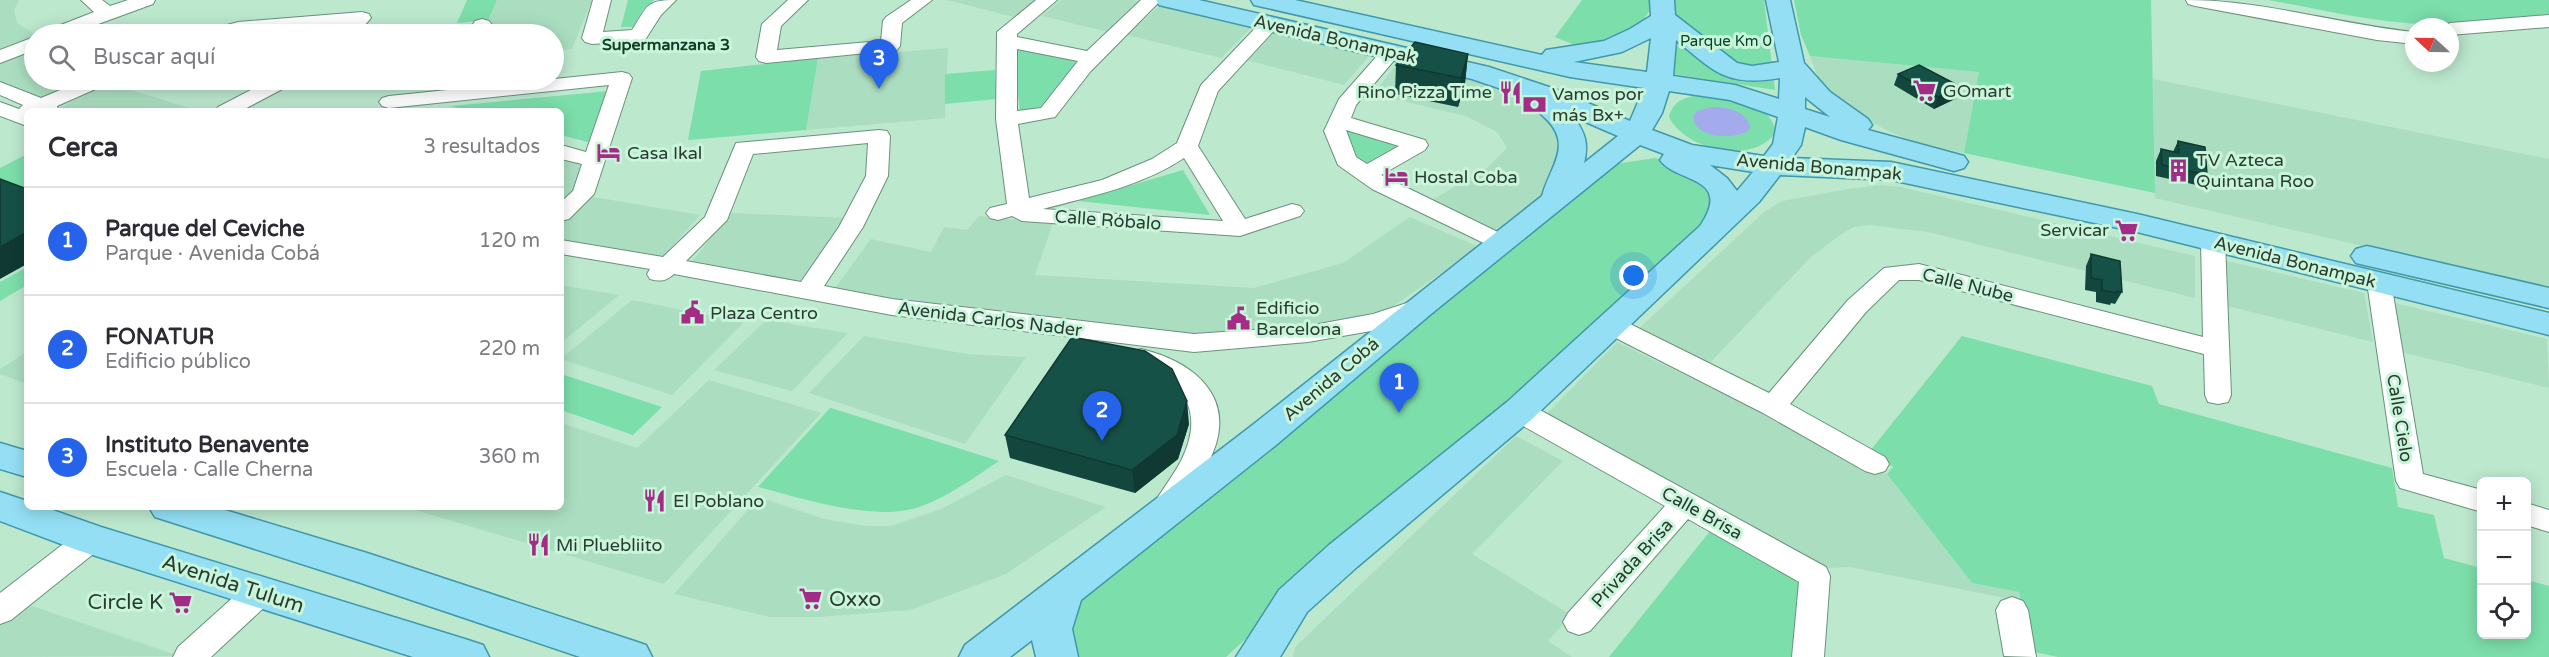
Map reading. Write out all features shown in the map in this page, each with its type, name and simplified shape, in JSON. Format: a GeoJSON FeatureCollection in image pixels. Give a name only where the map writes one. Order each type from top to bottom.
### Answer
{"type":"FeatureCollection","features":[{"type":"Feature","properties":{"kind":"main road","name":"Avenida Bonampak"},"geometry":{"type":"LineString","coordinates":[[1168,0],[1267,6],[1496,51],[1570,69],[1649,109],[1669,147],[1687,153],[1731,160],[1764,154],[1785,138],[1851,134],[1895,160]]}},
{"type":"Feature","properties":{"kind":"main road"},"geometry":{"type":"LineString","coordinates":[[1257,653],[1293,601],[1343,556],[1519,411],[1749,196],[1785,138],[1792,67],[1778,0]]}},
{"type":"Feature","properties":{"kind":"main road","name":"Avenida Bonampak"},"geometry":{"type":"LineString","coordinates":[[1267,6],[1392,51],[1519,85],[1546,95],[1649,109]]}},
{"type":"Feature","properties":{"kind":"main road"},"geometry":{"type":"LineString","coordinates":[[1663,9],[1735,72],[1754,73],[1792,67]]}},
{"type":"Feature","properties":{"kind":"main road"},"geometry":{"type":"LineString","coordinates":[[1496,51],[1556,55],[1587,54],[1629,41],[1663,9]]}},
{"type":"Feature","properties":{"kind":"main road"},"geometry":{"type":"LineString","coordinates":[[1649,109],[1663,9]]}},
{"type":"Feature","properties":{"kind":"main road"},"geometry":{"type":"LineString","coordinates":[[1792,67],[1809,87],[1895,160]]}},
{"type":"Feature","properties":{"kind":"main road"},"geometry":{"type":"LineString","coordinates":[[1546,95],[1563,92],[1578,84],[1579,76],[1570,69]]}},
{"type":"Feature","properties":{"kind":"main road"},"geometry":{"type":"LineString","coordinates":[[1519,85],[1558,112],[1573,140],[1575,153],[1571,167],[1553,202]]}},
{"type":"Feature","properties":{"kind":"main road"},"geometry":{"type":"LineString","coordinates":[[1649,109],[1665,95],[1699,87],[1735,93],[1756,99],[1776,113],[1785,138]]}},
{"type":"Feature","properties":{"kind":"main road","name":"Avenida Cobá"},"geometry":{"type":"LineString","coordinates":[[980,657],[1263,436],[1420,307],[1610,157],[1649,109]]}},
{"type":"Feature","properties":{"kind":"main road","name":"Avenida Bonampak"},"geometry":{"type":"LineString","coordinates":[[1785,138],[2549,298]]}},
{"type":"Feature","properties":{"kind":"main road"},"geometry":{"type":"LineString","coordinates":[[1610,157],[1636,154],[1660,156],[1679,161],[1702,172],[1719,188],[1724,198],[1724,211],[1711,233]]}},
{"type":"Feature","properties":{"kind":"main road"},"geometry":{"type":"LineString","coordinates":[[1749,196],[1787,183],[1834,175],[1895,160]]}},
{"type":"Feature","properties":{"kind":"main road","name":"Avenida Bonampak"},"geometry":{"type":"LineString","coordinates":[[2136,213],[2213,241],[2549,324]]}},
{"type":"Feature","properties":{"kind":"main road"},"geometry":{"type":"LineString","coordinates":[[0,456],[24,463]]}},
{"type":"Feature","properties":{"kind":"main road","name":"Avenida Tulum"},"geometry":{"type":"LineString","coordinates":[[0,506],[91,539],[454,655]]}},
{"type":"Feature","properties":{"kind":"main road"},"geometry":{"type":"LineString","coordinates":[[178,510],[367,569],[631,657]]}},
{"type":"Feature","properties":{"kind":"main road"},"geometry":{"type":"LineString","coordinates":[[1057,657],[1052,645],[1052,615],[1067,587]]}},
{"type":"Feature","properties":{"kind":"street"},"geometry":{"type":"LineString","coordinates":[[90,0],[108,13]]}},
{"type":"Feature","properties":{"kind":"street"},"geometry":{"type":"LineString","coordinates":[[80,24],[146,0]]}},
{"type":"Feature","properties":{"kind":"street"},"geometry":{"type":"LineString","coordinates":[[602,0],[592,38],[638,36],[654,11],[667,0]]}},
{"type":"Feature","properties":{"kind":"street"},"geometry":{"type":"LineString","coordinates":[[799,0],[772,24],[766,57],[890,46],[893,21],[922,0]]}},
{"type":"Feature","properties":{"kind":"street"},"geometry":{"type":"LineString","coordinates":[[1019,207],[1008,119],[1007,32],[1048,0]]}},
{"type":"Feature","properties":{"kind":"street"},"geometry":{"type":"LineString","coordinates":[[1008,119],[1048,113],[1063,90],[1091,58],[1152,0]]}},
{"type":"Feature","properties":{"kind":"street"},"geometry":{"type":"LineString","coordinates":[[2195,0],[2377,34],[2405,37]]}},
{"type":"Feature","properties":{"kind":"street"},"geometry":{"type":"LineString","coordinates":[[2239,0],[2405,28]]}},
{"type":"Feature","properties":{"kind":"street"},"geometry":{"type":"LineString","coordinates":[[1240,229],[1187,146],[1208,89],[1267,6]]}},
{"type":"Feature","properties":{"kind":"street"},"geometry":{"type":"LineString","coordinates":[[288,24],[363,18],[357,24]]}},
{"type":"Feature","properties":{"kind":"street"},"geometry":{"type":"LineString","coordinates":[[2459,28],[2549,21]]}},
{"type":"Feature","properties":{"kind":"street"},"geometry":{"type":"LineString","coordinates":[[2459,39],[2549,33]]}},
{"type":"Feature","properties":{"kind":"street"},"geometry":{"type":"LineString","coordinates":[[1007,41],[1091,58]]}},
{"type":"Feature","properties":{"kind":"street"},"geometry":{"type":"LineString","coordinates":[[0,57],[24,47]]}},
{"type":"Feature","properties":{"kind":"street"},"geometry":{"type":"LineString","coordinates":[[1392,51],[1346,103],[1335,131],[1346,160],[1380,184],[1502,243]]}},
{"type":"Feature","properties":{"kind":"street"},"geometry":{"type":"LineString","coordinates":[[564,85],[622,78],[583,194],[564,211]]}},
{"type":"Feature","properties":{"kind":"street"},"geometry":{"type":"LineString","coordinates":[[0,88],[24,109]]}},
{"type":"Feature","properties":{"kind":"street"},"geometry":{"type":"LineString","coordinates":[[37,108],[78,90]]}},
{"type":"Feature","properties":{"kind":"street"},"geometry":{"type":"LineString","coordinates":[[231,108],[266,90]]}},
{"type":"Feature","properties":{"kind":"street"},"geometry":{"type":"LineString","coordinates":[[381,106],[407,90]]}},
{"type":"Feature","properties":{"kind":"street"},"geometry":{"type":"LineString","coordinates":[[381,106],[519,90]]}},
{"type":"Feature","properties":{"kind":"street"},"geometry":{"type":"LineString","coordinates":[[381,106],[397,108]]}},
{"type":"Feature","properties":{"kind":"street"},"geometry":{"type":"LineString","coordinates":[[1339,121],[1417,145],[1366,174]]}},
{"type":"Feature","properties":{"kind":"street"},"geometry":{"type":"LineString","coordinates":[[661,272],[715,220],[732,183],[744,148],[879,136],[877,176],[851,227],[808,291]]}},
{"type":"Feature","properties":{"kind":"street","name":"Calle Róbalo"},"geometry":{"type":"LineString","coordinates":[[1187,146],[1160,164],[1110,185],[998,213],[1240,229],[1292,211]]}},
{"type":"Feature","properties":{"kind":"street"},"geometry":{"type":"LineString","coordinates":[[564,153],[594,161]]}},
{"type":"Feature","properties":{"kind":"street"},"geometry":{"type":"LineString","coordinates":[[2213,241],[2218,395]]}},
{"type":"Feature","properties":{"kind":"street","name":"Avenida Carlos Nader"},"geometry":{"type":"LineString","coordinates":[[564,249],[911,326],[1102,351],[1152,360],[1179,373],[1197,391],[1207,413],[1206,433],[1197,460],[1162,515]]}},
{"type":"Feature","properties":{"kind":"street","name":"Avenida Carlos Nader"},"geometry":{"type":"LineString","coordinates":[[564,263],[661,272],[808,291],[892,307],[1194,344],[1308,334],[1377,322],[1420,307]]}},
{"type":"Feature","properties":{"kind":"street","name":"Calle Nube"},"geometry":{"type":"LineString","coordinates":[[1773,406],[1857,306],[1893,273],[1918,272],[2216,349]]}},
{"type":"Feature","properties":{"kind":"street","name":"Calle Cielo"},"geometry":{"type":"LineString","coordinates":[[2379,282],[2410,481],[2477,500]]}},
{"type":"Feature","properties":{"kind":"street"},"geometry":{"type":"LineString","coordinates":[[1611,325],[1773,406],[1875,464]]}},
{"type":"Feature","properties":{"kind":"street"},"geometry":{"type":"LineString","coordinates":[[1179,373],[1188,371],[1197,363],[1200,353],[1194,344]]}},
{"type":"Feature","properties":{"kind":"street","name":"Calle Brisa"},"geometry":{"type":"LineString","coordinates":[[1519,411],[1815,576],[1808,657]]}},
{"type":"Feature","properties":{"kind":"street","name":"Privada Brisa"},"geometry":{"type":"LineString","coordinates":[[1579,622],[1685,503]]}},
{"type":"Feature","properties":{"kind":"street"},"geometry":{"type":"LineString","coordinates":[[2531,516],[2549,521]]}},
{"type":"Feature","properties":{"kind":"street"},"geometry":{"type":"LineString","coordinates":[[0,611],[91,539]]}},
{"type":"Feature","properties":{"kind":"street"},"geometry":{"type":"LineString","coordinates":[[189,657],[259,593]]}},
{"type":"Feature","properties":{"kind":"street"},"geometry":{"type":"LineString","coordinates":[[2012,610],[2021,657]]}},
{"type":"Feature","properties":{"kind":"shaded area"},"geometry":{"type":"Polygon","coordinates":[[[0,0],[19,0],[14,10],[17,23],[24,27],[24,43],[0,53],[0,0]]]}},
{"type":"Feature","properties":{"kind":"shaded area"},"geometry":{"type":"Polygon","coordinates":[[[497,0],[592,0],[572,49],[564,50],[564,24],[485,24],[497,0]]]}},
{"type":"Feature","properties":{"kind":"shaded area"},"geometry":{"type":"Polygon","coordinates":[[[947,0],[1036,0],[1014,17],[947,0]]]}},
{"type":"Feature","properties":{"kind":"shaded area"},"geometry":{"type":"Polygon","coordinates":[[[1061,0],[1141,2],[1108,32],[1042,16],[1061,0]]]}},
{"type":"Feature","properties":{"kind":"shaded area"},"geometry":{"type":"Polygon","coordinates":[[[1159,6],[1251,28],[1221,58],[1127,35],[1159,6]]]}},
{"type":"Feature","properties":{"kind":"shaded area"},"geometry":{"type":"Polygon","coordinates":[[[1272,33],[1369,56],[1344,85],[1246,60],[1272,33]]]}},
{"type":"Feature","properties":{"kind":"shaded area"},"geometry":{"type":"Polygon","coordinates":[[[948,48],[945,118],[806,130],[818,58],[948,48]]]}},
{"type":"Feature","properties":{"kind":"shaded area"},"geometry":{"type":"Polygon","coordinates":[[[24,53],[24,90],[61,90],[37,100],[0,83],[0,63],[24,53]]]}},
{"type":"Feature","properties":{"kind":"shaded area"},"geometry":{"type":"Polygon","coordinates":[[[1810,56],[1979,72],[1964,153],[1921,145],[1884,129],[1849,109],[1829,92],[1818,78],[1810,56]]]}},
{"type":"Feature","properties":{"kind":"shaded area"},"geometry":{"type":"Polygon","coordinates":[[[1398,63],[1515,92],[1557,117],[1570,152],[1554,186],[1494,235],[1429,202],[1488,167],[1507,148],[1497,132],[1466,116],[1373,94],[1398,63]]]}},
{"type":"Feature","properties":{"kind":"shaded area"},"geometry":{"type":"Polygon","coordinates":[[[2153,79],[2549,159],[2549,289],[2155,198],[2153,79]]]}},
{"type":"Feature","properties":{"kind":"shaded area"},"geometry":{"type":"Polygon","coordinates":[[[95,90],[132,90],[189,108],[59,108],[95,90]]]}},
{"type":"Feature","properties":{"kind":"shaded area"},"geometry":{"type":"Polygon","coordinates":[[[564,161],[584,165],[570,195],[564,200],[564,161]]]}},
{"type":"Feature","properties":{"kind":"shaded area"},"geometry":{"type":"Polygon","coordinates":[[[1881,185],[1901,187],[2195,256],[2195,298],[1928,232],[1870,225],[1854,227],[1811,257],[1705,368],[1633,334],[1764,212],[1782,201],[1881,185]]]}},
{"type":"Feature","properties":{"kind":"shaded area"},"geometry":{"type":"Polygon","coordinates":[[[588,196],[700,215],[661,259],[564,243],[564,218],[588,196]]]}},
{"type":"Feature","properties":{"kind":"shaded area"},"geometry":{"type":"Polygon","coordinates":[[[731,213],[848,218],[807,284],[690,264],[731,213]]]}},
{"type":"Feature","properties":{"kind":"shaded area"},"geometry":{"type":"Polygon","coordinates":[[[979,216],[1053,223],[1035,275],[1254,288],[1343,263],[1410,217],[1479,247],[1376,318],[1301,332],[1192,339],[909,303],[835,288],[871,239],[931,252],[944,227],[967,230],[979,216]]]}},
{"type":"Feature","properties":{"kind":"shaded area"},"geometry":{"type":"Polygon","coordinates":[[[2219,259],[2364,293],[2373,342],[2223,305],[2219,259]]]}},
{"type":"Feature","properties":{"kind":"shaded area"},"geometry":{"type":"Polygon","coordinates":[[[564,286],[619,295],[564,341],[564,286]]]}},
{"type":"Feature","properties":{"kind":"shaded area"},"geometry":{"type":"Polygon","coordinates":[[[632,300],[744,322],[672,395],[564,360],[564,357],[632,300]]]}},
{"type":"Feature","properties":{"kind":"shaded area"},"geometry":{"type":"Polygon","coordinates":[[[2390,302],[2547,339],[2549,388],[2401,352],[2390,302]]]}},
{"type":"Feature","properties":{"kind":"shaded area"},"geometry":{"type":"Polygon","coordinates":[[[767,319],[848,333],[792,391],[714,370],[767,319]]]}},
{"type":"Feature","properties":{"kind":"shaded area"},"geometry":{"type":"Polygon","coordinates":[[[864,336],[967,354],[1026,357],[965,444],[809,393],[864,336]]]}},
{"type":"Feature","properties":{"kind":"shaded area"},"geometry":{"type":"Polygon","coordinates":[[[1617,342],[1887,474],[1972,583],[2019,592],[2020,601],[1849,567],[1810,569],[1538,423],[1617,342]]]}},
{"type":"Feature","properties":{"kind":"shaded area"},"geometry":{"type":"Polygon","coordinates":[[[24,354],[24,383],[0,374],[0,369],[24,354]]]}},
{"type":"Feature","properties":{"kind":"shaded area"},"geometry":{"type":"Polygon","coordinates":[[[709,380],[821,413],[664,584],[415,510],[564,510],[564,424],[637,448],[709,380]]]}},
{"type":"Feature","properties":{"kind":"shaded area"},"geometry":{"type":"Polygon","coordinates":[[[1516,436],[1563,461],[1472,554],[1571,615],[1548,641],[1572,657],[1293,657],[1295,647],[1516,436]]]}},
{"type":"Feature","properties":{"kind":"shaded area"},"geometry":{"type":"Polygon","coordinates":[[[1006,475],[1106,507],[1006,574],[910,610],[818,617],[770,617],[674,594],[759,497],[824,519],[867,526],[891,526],[941,509],[1006,475]]]}},
{"type":"Feature","properties":{"kind":"shaded area"},"geometry":{"type":"Polygon","coordinates":[[[26,604],[179,656],[0,657],[0,624],[26,604]]]}},
{"type":"Feature","properties":{"kind":"green space"},"geometry":{"type":"Polygon","coordinates":[[[467,0],[497,0],[488,20],[457,23],[467,0]]]}},
{"type":"Feature","properties":{"kind":"green space"},"geometry":{"type":"Polygon","coordinates":[[[628,0],[654,0],[643,10],[633,27],[621,27],[628,0]]]}},
{"type":"Feature","properties":{"kind":"green space"},"geometry":{"type":"Polygon","coordinates":[[[1582,0],[1654,0],[1642,20],[1625,33],[1582,48],[1555,37],[1582,0]]]}},
{"type":"Feature","properties":{"kind":"green space","name":"Parque Km 0"},"geometry":{"type":"Polygon","coordinates":[[[1668,0],[1764,0],[1775,90],[1673,74],[1668,0]]]}},
{"type":"Feature","properties":{"kind":"green space"},"geometry":{"type":"Polygon","coordinates":[[[1794,0],[2151,0],[2155,193],[1964,153],[1979,72],[1810,56],[1801,35],[1794,0]]]}},
{"type":"Feature","properties":{"kind":"green space"},"geometry":{"type":"Polygon","coordinates":[[[2268,0],[2549,0],[2549,14],[2488,20],[2459,23],[2459,18],[2405,18],[2405,23],[2268,0]]]}},
{"type":"Feature","properties":{"kind":"green space"},"geometry":{"type":"Polygon","coordinates":[[[1013,44],[1085,59],[1046,110],[1020,113],[1013,44]]]}},
{"type":"Feature","properties":{"kind":"green space"},"geometry":{"type":"Polygon","coordinates":[[[818,58],[806,130],[688,140],[701,71],[818,58]]]}},
{"type":"Feature","properties":{"kind":"green space"},"geometry":{"type":"Polygon","coordinates":[[[995,70],[996,99],[945,104],[945,74],[995,70]]]}},
{"type":"Feature","properties":{"kind":"green space"},"geometry":{"type":"Polygon","coordinates":[[[609,91],[591,143],[564,136],[564,108],[458,108],[451,106],[609,91]]]}},
{"type":"Feature","properties":{"kind":"green space"},"geometry":{"type":"Polygon","coordinates":[[[1702,94],[1736,98],[1757,107],[1766,113],[1776,132],[1765,142],[1752,149],[1736,151],[1720,150],[1689,138],[1677,129],[1669,117],[1677,103],[1685,98],[1702,94]]]}},
{"type":"Feature","properties":{"kind":"green space"},"geometry":{"type":"Polygon","coordinates":[[[1340,124],[1410,145],[1364,168],[1349,159],[1340,124]]]}},
{"type":"Feature","properties":{"kind":"green space"},"geometry":{"type":"Polygon","coordinates":[[[24,156],[24,196],[0,194],[0,168],[24,156]]]}},
{"type":"Feature","properties":{"kind":"green space"},"geometry":{"type":"Polygon","coordinates":[[[1655,158],[1689,167],[1725,205],[1226,657],[1066,657],[1073,596],[1615,164],[1655,158]]]}},
{"type":"Feature","properties":{"kind":"green space"},"geometry":{"type":"Polygon","coordinates":[[[1183,170],[1210,215],[1078,201],[1183,170]]]}},
{"type":"Feature","properties":{"kind":"green space"},"geometry":{"type":"Polygon","coordinates":[[[24,269],[24,287],[0,301],[0,282],[24,269]]]}},
{"type":"Feature","properties":{"kind":"green space"},"geometry":{"type":"Polygon","coordinates":[[[1962,336],[2152,386],[2159,404],[2392,468],[2398,507],[2434,515],[2444,558],[2477,567],[2477,639],[2531,639],[2531,581],[2549,586],[2549,657],[2058,657],[2030,651],[2019,592],[1972,583],[1887,474],[1893,467],[1870,451],[1962,336]]]}},
{"type":"Feature","properties":{"kind":"green space"},"geometry":{"type":"Polygon","coordinates":[[[564,375],[662,407],[633,435],[564,411],[564,375]]]}},
{"type":"Feature","properties":{"kind":"green space"},"geometry":{"type":"Polygon","coordinates":[[[830,408],[999,461],[942,497],[904,511],[862,511],[818,503],[758,487],[830,408]]]}},
{"type":"Feature","properties":{"kind":"green space"},"geometry":{"type":"Polygon","coordinates":[[[1711,530],[1805,586],[1797,657],[1609,657],[1711,530]]]}},
{"type":"Feature","properties":{"kind":"water"},"geometry":{"type":"Polygon","coordinates":[[[1712,107],[1729,109],[1744,116],[1750,126],[1749,130],[1734,136],[1724,136],[1706,133],[1699,129],[1694,115],[1697,111],[1712,107]]]}},
{"type":"Feature","properties":{"kind":"building"},"geometry":{"type":"Polygon","coordinates":[[[1415,42],[1468,54],[1461,78],[1396,65],[1415,42]]]}},
{"type":"Feature","properties":{"kind":"building"},"geometry":{"type":"Polygon","coordinates":[[[1919,65],[1961,87],[1938,97],[1898,74],[1919,65]]]}},
{"type":"Feature","properties":{"kind":"building"},"geometry":{"type":"Polygon","coordinates":[[[2178,141],[2205,147],[2207,175],[2162,165],[2161,149],[2179,153],[2178,141]]]}},
{"type":"Feature","properties":{"kind":"building"},"geometry":{"type":"Polygon","coordinates":[[[0,179],[24,188],[24,234],[0,247],[0,179]]]}},
{"type":"Feature","properties":{"kind":"building"},"geometry":{"type":"Polygon","coordinates":[[[2091,254],[2120,261],[2122,292],[2102,290],[2102,280],[2091,278],[2091,254]]]}},
{"type":"Feature","properties":{"kind":"building"},"geometry":{"type":"Polygon","coordinates":[[[1072,337],[1145,351],[1172,369],[1187,401],[1177,435],[1132,470],[1005,435],[1072,337]]]}},
{"type":"Feature","properties":{"kind":"place","name":"Instituto Benavente"},"geometry":{"type":"Point","coordinates":[879,89]}},
{"type":"Feature","properties":{"kind":"place","name":"GOmart"},"geometry":{"type":"Point","coordinates":[1925,91]}},
{"type":"Feature","properties":{"kind":"place","name":"Rino Pizza Time"},"geometry":{"type":"Point","coordinates":[1510,92]}},
{"type":"Feature","properties":{"kind":"place","name":"Vamos por más Bx+"},"geometry":{"type":"Point","coordinates":[1534,104]}},
{"type":"Feature","properties":{"kind":"place","name":"Casa Ikal"},"geometry":{"type":"Point","coordinates":[609,153]}},
{"type":"Feature","properties":{"kind":"place","name":"TV Azteca Quintana Roo"},"geometry":{"type":"Point","coordinates":[2178,170]}},
{"type":"Feature","properties":{"kind":"place","name":"Hostal Coba"},"geometry":{"type":"Point","coordinates":[1396,177]}},
{"type":"Feature","properties":{"kind":"place","name":"Servicar"},"geometry":{"type":"Point","coordinates":[2127,230]}},
{"type":"Feature","properties":{"kind":"place","name":"Plaza Centro"},"geometry":{"type":"Point","coordinates":[692,313]}},
{"type":"Feature","properties":{"kind":"place","name":"Edificio Barcelona"},"geometry":{"type":"Point","coordinates":[1238,318]}},
{"type":"Feature","properties":{"kind":"place","name":"Parque del Ceviche"},"geometry":{"type":"Point","coordinates":[1399,413]}},
{"type":"Feature","properties":{"kind":"place","name":"FONATUR"},"geometry":{"type":"Point","coordinates":[1102,441]}},
{"type":"Feature","properties":{"kind":"place","name":"El Poblano"},"geometry":{"type":"Point","coordinates":[655,501]}},
{"type":"Feature","properties":{"kind":"place","name":"Mi Pluebliito"},"geometry":{"type":"Point","coordinates":[538,545]}},
{"type":"Feature","properties":{"kind":"place","name":"Oxxo"},"geometry":{"type":"Point","coordinates":[811,599]}},
{"type":"Feature","properties":{"kind":"place","name":"Circle K"},"geometry":{"type":"Point","coordinates":[181,602]}},
{"type":"Feature","properties":{"kind":"district","name":"Supermanzana 3"},"geometry":{"type":"Point","coordinates":[666,45]}}]}
